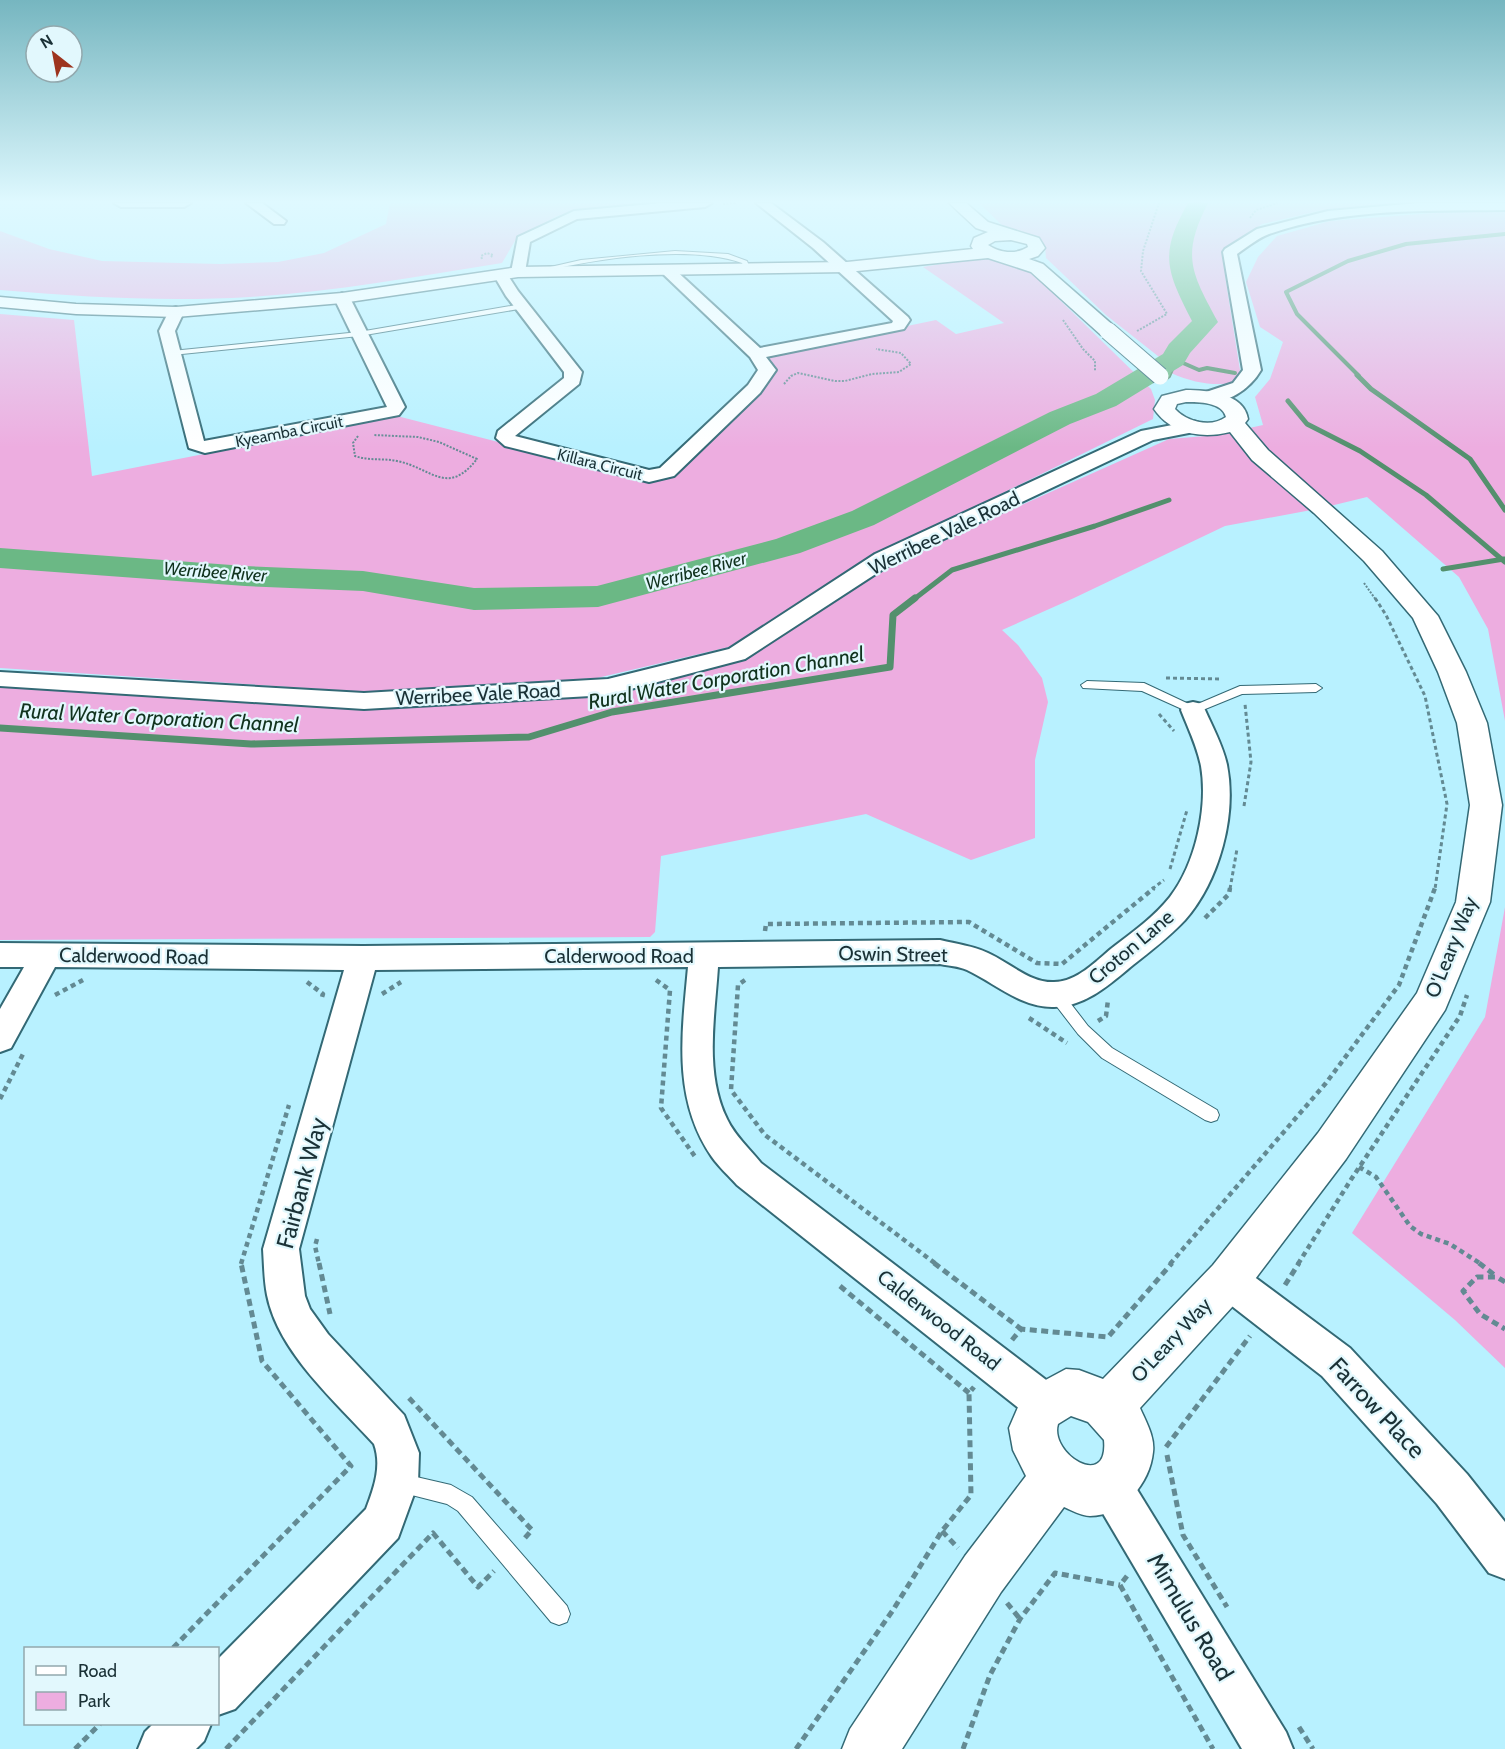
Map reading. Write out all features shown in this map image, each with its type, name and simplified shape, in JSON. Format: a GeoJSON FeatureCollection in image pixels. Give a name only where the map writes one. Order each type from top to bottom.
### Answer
{"type":"FeatureCollection","features":[{"type":"Feature","properties":{"kind":"street"},"geometry":{"type":"LineString","coordinates":[[0,302],[76,309],[176,312],[281,305],[430,285]]}},
{"type":"Feature","properties":{"kind":"street","name":"Killara Circuit"},"geometry":{"type":"LineString","coordinates":[[507,285],[573,372],[573,380],[505,435],[512,442],[649,476],[659,476],[668,472],[759,382]]}},
{"type":"Feature","properties":{"kind":"street"},"geometry":{"type":"LineString","coordinates":[[683,285],[756,354],[767,370],[759,382]]}},
{"type":"Feature","properties":{"kind":"street"},"geometry":{"type":"LineString","coordinates":[[756,354],[898,326],[902,320],[858,285]]}},
{"type":"Feature","properties":{"kind":"street"},"geometry":{"type":"LineString","coordinates":[[1059,285],[1160,376],[1203,397],[1235,406]]}},
{"type":"Feature","properties":{"kind":"street"},"geometry":{"type":"LineString","coordinates":[[1200,428],[1219,428],[1235,406],[1252,370],[1236,285]]}},
{"type":"Feature","properties":{"kind":"street","name":"Kyeamba Circuit"},"geometry":{"type":"LineString","coordinates":[[176,312],[167,331],[196,444],[205,447],[393,411],[396,407],[342,298]]}},
{"type":"Feature","properties":{"kind":"street"},"geometry":{"type":"LineString","coordinates":[[1160,376],[1169,392],[1168,407],[1203,397]]}},
{"type":"Feature","properties":{"kind":"street","name":"O'Leary Way"},"geometry":{"type":"LineString","coordinates":[[1235,406],[1260,455]]}},
{"type":"Feature","properties":{"kind":"street","name":"O'Leary Way"},"geometry":{"type":"LineString","coordinates":[[1108,1408],[1228,1280],[1332,1146],[1432,1000],[1473,902],[1486,805],[1472,723],[1452,672],[1425,616],[1373,556],[1322,508],[1260,455],[1200,428],[1172,419],[1168,407]]}},
{"type":"Feature","properties":{"kind":"street","name":"Werribee Vale Road"},"geometry":{"type":"LineString","coordinates":[[1148,435],[1168,407]]}},
{"type":"Feature","properties":{"kind":"street","name":"Werribee Vale Road"},"geometry":{"type":"LineString","coordinates":[[0,679],[364,701],[608,687],[737,654],[883,559],[1148,435],[1200,428]]}},
{"type":"Feature","properties":{"kind":"street","name":"Croton Lane"},"geometry":{"type":"LineString","coordinates":[[1056,995],[1084,988],[1153,933],[1181,905],[1196,884],[1211,836],[1215,776],[1211,753],[1193,710]]}},
{"type":"Feature","properties":{"kind":"street","name":"Oswin Street"},"geometry":{"type":"LineString","coordinates":[[704,955],[939,952],[968,957],[1021,987],[1038,993],[1056,995]]}},
{"type":"Feature","properties":{"kind":"street","name":"Calderwood Road"},"geometry":{"type":"LineString","coordinates":[[0,955],[363,958],[704,955],[697,1070],[703,1101],[723,1144],[749,1174],[1044,1403]]}},
{"type":"Feature","properties":{"kind":"street"},"geometry":{"type":"LineString","coordinates":[[13,1043],[46,955]]}},
{"type":"Feature","properties":{"kind":"street","name":"Fairbank Way"},"geometry":{"type":"LineString","coordinates":[[219,1691],[383,1523],[397,1483],[398,1453],[389,1430],[314,1348],[295,1322],[286,1296],[281,1249],[363,958]]}},
{"type":"Feature","properties":{"kind":"street","name":"Farrow Place"},"geometry":{"type":"LineString","coordinates":[[1228,1280],[1336,1362],[1452,1489],[1505,1557]]}},
{"type":"Feature","properties":{"kind":"street"},"geometry":{"type":"LineString","coordinates":[[1066,1392],[1078,1392],[1091,1396],[1116,1414],[1129,1446],[1127,1462],[1121,1476],[1110,1485],[1097,1490],[1083,1490],[1069,1486],[1055,1478],[1043,1464],[1035,1448],[1033,1431],[1044,1403],[1066,1392]]}},
{"type":"Feature","properties":{"kind":"street"},"geometry":{"type":"LineString","coordinates":[[870,1749],[983,1574],[1055,1478]]}},
{"type":"Feature","properties":{"kind":"street","name":"Mimulus Road"},"geometry":{"type":"LineString","coordinates":[[1110,1485],[1269,1749]]}},
{"type":"Feature","properties":{"kind":"street"},"geometry":{"type":"LineString","coordinates":[[162,1749],[186,1725]]}},
{"type":"Feature","properties":{"kind":"lane"},"geometry":{"type":"LineString","coordinates":[[172,353],[359,334],[522,306]]}},
{"type":"Feature","properties":{"kind":"lane"},"geometry":{"type":"LineString","coordinates":[[1087,686],[1144,687],[1193,710],[1240,690],[1316,688]]}},
{"type":"Feature","properties":{"kind":"lane"},"geometry":{"type":"LineString","coordinates":[[1056,995],[1083,1030],[1107,1053],[1211,1115]]}},
{"type":"Feature","properties":{"kind":"lane"},"geometry":{"type":"LineString","coordinates":[[397,1483],[451,1495],[465,1504],[559,1614]]}},
{"type":"Feature","properties":{"kind":"path"},"geometry":{"type":"LineString","coordinates":[[1133,332],[1167,314],[1149,285]]}},
{"type":"Feature","properties":{"kind":"path"},"geometry":{"type":"LineString","coordinates":[[759,382],[781,387],[793,374],[800,373],[829,380],[847,380],[873,373],[906,370],[911,364],[907,356],[901,353],[869,349]]}},
{"type":"Feature","properties":{"kind":"path"},"geometry":{"type":"LineString","coordinates":[[1090,353],[1095,361],[1095,371]]}},
{"type":"Feature","properties":{"kind":"path"},"geometry":{"type":"LineString","coordinates":[[334,422],[340,430],[359,434],[353,443],[353,449],[355,456],[365,460],[402,462],[428,475],[451,480],[467,472],[477,459],[439,442],[418,436],[371,435]]}},
{"type":"Feature","properties":{"kind":"path"},"geometry":{"type":"LineString","coordinates":[[1189,804],[1167,878],[1062,964],[1037,963],[969,922],[766,924],[762,968],[738,985],[731,1090],[765,1135],[1021,1329],[1108,1337],[1326,1083],[1399,986],[1434,895],[1447,804],[1425,696],[1386,615],[1360,579]]}},
{"type":"Feature","properties":{"kind":"path"},"geometry":{"type":"LineString","coordinates":[[1178,735],[1147,700],[1141,677],[1233,679]]}},
{"type":"Feature","properties":{"kind":"path"},"geometry":{"type":"LineString","coordinates":[[647,974],[670,990],[661,1108],[700,1164]]}},
{"type":"Feature","properties":{"kind":"path"},"geometry":{"type":"LineString","coordinates":[[52,997],[88,977]]}},
{"type":"Feature","properties":{"kind":"path"},"geometry":{"type":"LineString","coordinates":[[379,1005],[382,993],[410,977]]}},
{"type":"Feature","properties":{"kind":"path"},"geometry":{"type":"LineString","coordinates":[[304,980],[323,994],[319,1006]]}},
{"type":"Feature","properties":{"kind":"path"},"geometry":{"type":"LineString","coordinates":[[1020,1012],[1069,1044]]}},
{"type":"Feature","properties":{"kind":"path"},"geometry":{"type":"LineString","coordinates":[[0,1099],[13,1043]]}},
{"type":"Feature","properties":{"kind":"path"},"geometry":{"type":"LineString","coordinates":[[174,1647],[351,1466],[262,1361],[241,1264],[292,1096]]}},
{"type":"Feature","properties":{"kind":"path"},"geometry":{"type":"LineString","coordinates":[[1359,1167],[1376,1177],[1410,1226],[1421,1234],[1450,1244],[1505,1282]]}},
{"type":"Feature","properties":{"kind":"path"},"geometry":{"type":"LineString","coordinates":[[318,1235],[315,1246],[331,1317]]}},
{"type":"Feature","properties":{"kind":"path"},"geometry":{"type":"LineString","coordinates":[[1497,1277],[1477,1278],[1463,1291],[1471,1306],[1486,1321],[1505,1329]]}},
{"type":"Feature","properties":{"kind":"path"},"geometry":{"type":"LineString","coordinates":[[833,1280],[969,1394]]}},
{"type":"Feature","properties":{"kind":"path"},"geometry":{"type":"LineString","coordinates":[[796,1749],[893,1610],[942,1531],[971,1495],[969,1394],[1021,1329]]}},
{"type":"Feature","properties":{"kind":"path"},"geometry":{"type":"LineString","coordinates":[[226,1749],[433,1533],[478,1587],[532,1530],[404,1393]]}},
{"type":"Feature","properties":{"kind":"path"},"geometry":{"type":"LineString","coordinates":[[963,1749],[990,1675],[1020,1619],[1055,1574],[1120,1585]]}},
{"type":"Feature","properties":{"kind":"path"},"geometry":{"type":"LineString","coordinates":[[75,1749],[99,1725]]}},
{"type":"Feature","properties":{"kind":"green space"},"geometry":{"type":"Polygon","coordinates":[[[0,285],[361,285],[282,295],[187,299],[93,297],[0,290],[0,285]]]}},
{"type":"Feature","properties":{"kind":"green space"},"geometry":{"type":"Polygon","coordinates":[[[948,285],[1044,285],[1151,389],[1155,400],[1153,419],[877,555],[729,647],[597,678],[366,692],[0,668],[0,314],[74,320],[92,476],[397,416],[646,480],[669,476],[762,390],[776,370],[763,356],[936,320],[956,334],[1004,323],[948,285]]]}},
{"type":"Feature","properties":{"kind":"green space"},"geometry":{"type":"Polygon","coordinates":[[[1074,285],[1182,285],[1201,322],[1175,350],[1168,364],[1106,315],[1074,285]]]}},
{"type":"Feature","properties":{"kind":"green space"},"geometry":{"type":"Polygon","coordinates":[[[1226,285],[1240,370],[1236,383],[1211,384],[1171,373],[1181,352],[1209,323],[1188,286],[1226,285]]]}},
{"type":"Feature","properties":{"kind":"green space"},"geometry":{"type":"Polygon","coordinates":[[[1247,285],[1505,285],[1505,721],[1488,629],[1459,577],[1367,497],[1225,526],[1002,630],[1018,645],[1042,678],[1048,702],[1035,760],[1035,838],[971,860],[866,814],[661,856],[655,932],[650,937],[0,940],[0,686],[366,709],[601,696],[740,661],[892,563],[1169,439],[1218,435],[1263,425],[1255,397],[1270,379],[1283,342],[1260,327],[1247,285]]]}},
{"type":"Feature","properties":{"kind":"green space"},"geometry":{"type":"Polygon","coordinates":[[[1505,907],[1505,1368],[1455,1320],[1352,1233],[1485,1017],[1505,907]]]}},
{"type":"Feature","properties":{"kind":"shaded area"},"geometry":{"type":"Polygon","coordinates":[[[1183,285],[1188,285],[1209,323],[1181,352],[1170,377],[1165,381],[1163,375],[1175,350],[1201,322],[1183,285]]]}},
{"type":"Feature","properties":{"kind":"waterway","name":"Werribee River"},"geometry":{"type":"LineString","coordinates":[[0,558],[245,576],[363,581],[474,599],[598,596],[788,546],[863,518],[1060,418],[1106,400],[1174,359],[1178,350],[1205,322],[1187,285]]}},
{"type":"Feature","properties":{"kind":"waterway","name":"Rural Water Corporation Channel"},"geometry":{"type":"LineString","coordinates":[[1301,285],[1286,292],[1297,314],[1359,376]]}},
{"type":"Feature","properties":{"kind":"waterway"},"geometry":{"type":"LineString","coordinates":[[1174,359],[1199,370],[1207,368],[1235,373]]}},
{"type":"Feature","properties":{"kind":"waterway","name":"Rural Water Corporation Channel"},"geometry":{"type":"LineString","coordinates":[[1357,375],[1371,389],[1470,459],[1505,510]]}},
{"type":"Feature","properties":{"kind":"waterway"},"geometry":{"type":"LineString","coordinates":[[1288,401],[1307,424],[1360,451],[1426,495],[1502,559]]}},
{"type":"Feature","properties":{"kind":"waterway","name":"Rural Water Corporation Channel"},"geometry":{"type":"LineString","coordinates":[[913,600],[952,570],[1095,526],[1169,500]]}},
{"type":"Feature","properties":{"kind":"waterway","name":"Rural Water Corporation Channel"},"geometry":{"type":"LineString","coordinates":[[1443,569],[1502,559]]}},
{"type":"Feature","properties":{"kind":"waterway","name":"Rural Water Corporation Channel"},"geometry":{"type":"LineString","coordinates":[[1502,559],[1505,562]]}},
{"type":"Feature","properties":{"kind":"waterway","name":"Rural Water Corporation Channel"},"geometry":{"type":"LineString","coordinates":[[0,728],[251,744],[529,737],[612,712],[890,667],[893,615],[915,598]]}}]}
